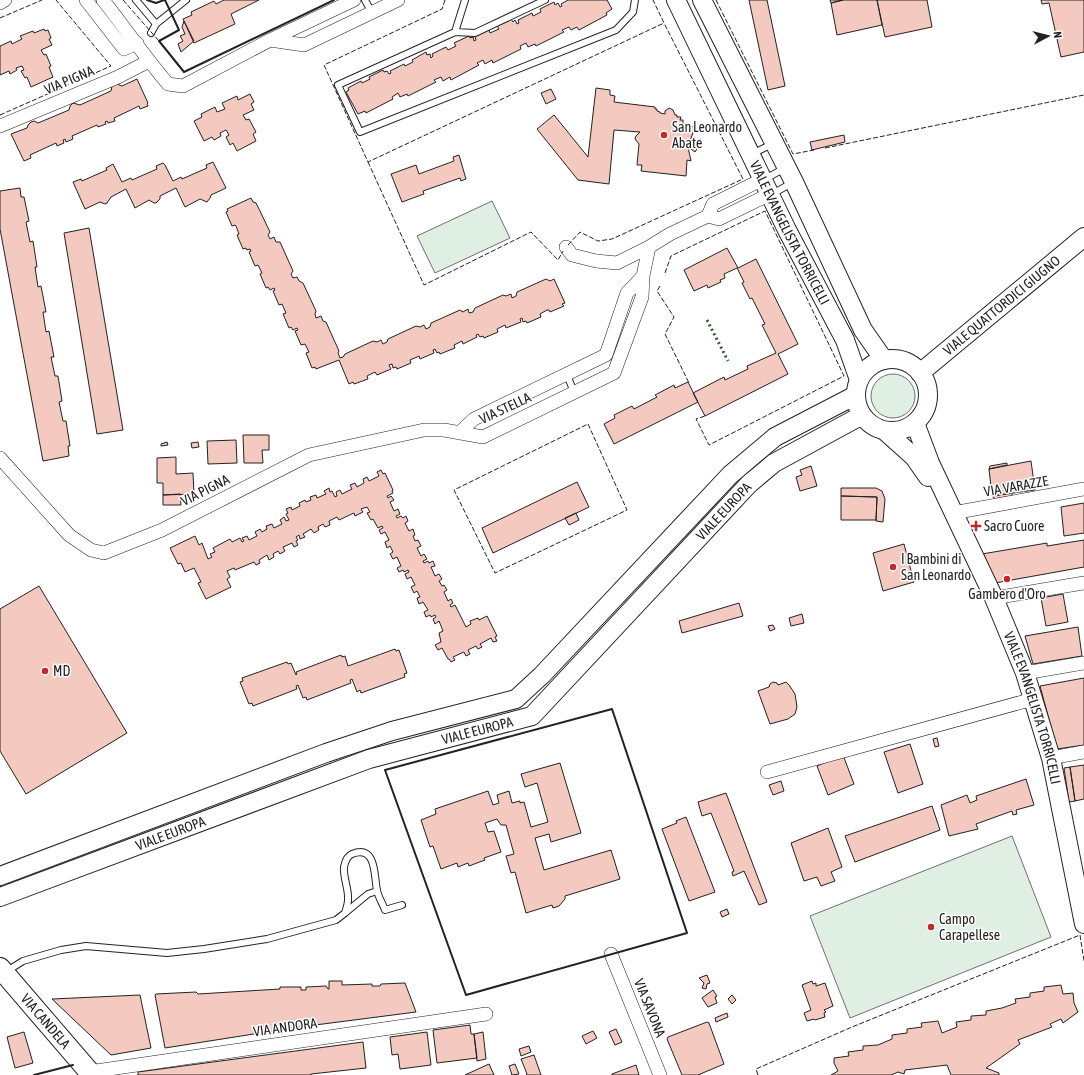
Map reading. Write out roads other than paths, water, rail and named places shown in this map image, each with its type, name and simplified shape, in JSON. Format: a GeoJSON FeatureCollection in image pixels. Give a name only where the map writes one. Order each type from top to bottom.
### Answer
{"type":"FeatureCollection","features":[{"type":"Feature","properties":{"kind":"main road","name":"VIA CANDELA"},"geometry":{"type":"LineString","coordinates":[[2,970],[90,1073]]}},
{"type":"Feature","properties":{"kind":"street"},"geometry":{"type":"LineString","coordinates":[[0,2],[5,0]]}},
{"type":"Feature","properties":{"kind":"street"},"geometry":{"type":"LineString","coordinates":[[86,0],[124,49],[137,43]]}},
{"type":"Feature","properties":{"kind":"street"},"geometry":{"type":"LineString","coordinates":[[103,0],[168,84],[183,86],[270,40],[354,0]]}},
{"type":"Feature","properties":{"kind":"street"},"geometry":{"type":"LineString","coordinates":[[270,40],[304,45],[398,0]]}},
{"type":"Feature","properties":{"kind":"street","name":"VIALE EVANGELISTA TORRICELLI"},"geometry":{"type":"LineString","coordinates":[[676,0],[787,230],[845,340],[858,387],[858,409],[862,417],[873,426],[885,431],[914,457],[951,508]]}},
{"type":"Feature","properties":{"kind":"street","name":"VIALE EVANGELISTA TORRICELLI"},"geometry":{"type":"LineString","coordinates":[[702,0],[790,175],[863,330],[884,360]]}},
{"type":"Feature","properties":{"kind":"street","name":"VIA PIGNA"},"geometry":{"type":"LineString","coordinates":[[0,126],[118,77],[149,61]]}},
{"type":"Feature","properties":{"kind":"street"},"geometry":{"type":"LineString","coordinates":[[566,247],[572,255],[596,261],[617,263],[649,247],[670,234],[708,216],[713,204],[767,187]]}},
{"type":"Feature","properties":{"kind":"street","name":"VIALE QUATTORDICI GIUGNO"},"geometry":{"type":"LineString","coordinates":[[920,373],[1084,237]]}},
{"type":"Feature","properties":{"kind":"street","name":"VIA STELLA"},"geometry":{"type":"LineString","coordinates":[[459,433],[483,437],[614,373],[642,296],[643,276],[649,247]]}},
{"type":"Feature","properties":{"kind":"street","name":"VIA STELLA"},"geometry":{"type":"LineString","coordinates":[[459,433],[474,420],[606,355],[627,293],[643,276]]}},
{"type":"Feature","properties":{"kind":"street"},"geometry":{"type":"LineString","coordinates":[[858,387],[865,371],[874,364],[884,360],[896,359],[908,362],[918,369],[924,379],[928,391],[928,403],[923,414],[915,423],[906,429],[896,432],[885,431]]}},
{"type":"Feature","properties":{"kind":"street","name":"VIALE EUROPA"},"geometry":{"type":"LineString","coordinates":[[0,897],[369,759],[532,716],[730,475],[775,437],[858,387]]}},
{"type":"Feature","properties":{"kind":"street","name":"VIALE EUROPA"},"geometry":{"type":"LineString","coordinates":[[0,876],[326,753],[392,731],[516,699],[631,595],[774,462],[854,419],[862,417]]}},
{"type":"Feature","properties":{"kind":"street","name":"VIALE EVANGELISTA TORRICELLI"},"geometry":{"type":"LineString","coordinates":[[915,423],[925,451],[994,598],[1026,673],[1051,758],[1084,924]]}},
{"type":"Feature","properties":{"kind":"street","name":"VIA PIGNA"},"geometry":{"type":"LineString","coordinates":[[0,458],[69,535],[92,550],[104,553],[162,530],[309,455],[424,430],[444,430],[459,433]]}},
{"type":"Feature","properties":{"kind":"street","name":"VIA VARAZZE"},"geometry":{"type":"LineString","coordinates":[[951,508],[1084,489]]}},
{"type":"Feature","properties":{"kind":"street"},"geometry":{"type":"LineString","coordinates":[[994,598],[1084,583]]}},
{"type":"Feature","properties":{"kind":"street"},"geometry":{"type":"LineString","coordinates":[[1026,673],[1084,663]]}},
{"type":"Feature","properties":{"kind":"street"},"geometry":{"type":"LineString","coordinates":[[767,772],[1033,699]]}},
{"type":"Feature","properties":{"kind":"street"},"geometry":{"type":"LineString","coordinates":[[1051,758],[1084,752]]}},
{"type":"Feature","properties":{"kind":"street","name":"VIA SAVONA"},"geometry":{"type":"LineString","coordinates":[[611,954],[660,1075]]}},
{"type":"Feature","properties":{"kind":"street","name":"VIA ANDORA"},"geometry":{"type":"LineString","coordinates":[[90,1073],[486,1014]]}},
{"type":"Feature","properties":{"kind":"lane"},"geometry":{"type":"LineString","coordinates":[[136,0],[156,24]]}},
{"type":"Feature","properties":{"kind":"lane"},"geometry":{"type":"LineString","coordinates":[[151,33],[156,24],[186,0]]}},
{"type":"Feature","properties":{"kind":"lane"},"geometry":{"type":"LineString","coordinates":[[365,0],[372,13]]}},
{"type":"Feature","properties":{"kind":"lane"},"geometry":{"type":"LineString","coordinates":[[455,32],[466,0]]}},
{"type":"Feature","properties":{"kind":"lane"},"geometry":{"type":"LineString","coordinates":[[545,0],[475,34],[455,32],[338,85],[360,132],[616,30],[633,12],[635,0]]}},
{"type":"Feature","properties":{"kind":"lane"},"geometry":{"type":"LineString","coordinates":[[751,154],[774,143]]}},
{"type":"Feature","properties":{"kind":"lane"},"geometry":{"type":"LineString","coordinates":[[767,187],[790,175]]}},
{"type":"Feature","properties":{"kind":"lane"},"geometry":{"type":"LineString","coordinates":[[767,187],[790,175]]}},
{"type":"Feature","properties":{"kind":"lane"},"geometry":{"type":"LineString","coordinates":[[567,375],[574,392]]}},
{"type":"Feature","properties":{"kind":"lane"},"geometry":{"type":"LineString","coordinates":[[345,913],[348,899],[345,884],[344,865],[347,858],[352,854],[359,853],[366,854],[370,858],[376,874],[377,890],[385,910],[402,905]]}},
{"type":"Feature","properties":{"kind":"lane"},"geometry":{"type":"LineString","coordinates":[[2,970],[23,961],[61,950],[86,946],[167,953],[267,939],[336,920],[368,894],[377,890]]}},
{"type":"Feature","properties":{"kind":"place","name":"San Leonardo Abate"},"geometry":{"type":"Point","coordinates":[664,135]}},
{"type":"Feature","properties":{"kind":"place","name":"Sacro Cuore"},"geometry":{"type":"Point","coordinates":[976,526]}},
{"type":"Feature","properties":{"kind":"place","name":"I Bambini di San Leonardo"},"geometry":{"type":"Point","coordinates":[893,567]}},
{"type":"Feature","properties":{"kind":"place","name":"Gambero d'Oro"},"geometry":{"type":"Point","coordinates":[1007,579]}},
{"type":"Feature","properties":{"kind":"place","name":"MD"},"geometry":{"type":"Point","coordinates":[45,671]}},
{"type":"Feature","properties":{"kind":"place","name":"Campo Carapellese"},"geometry":{"type":"Point","coordinates":[931,927]}}]}
